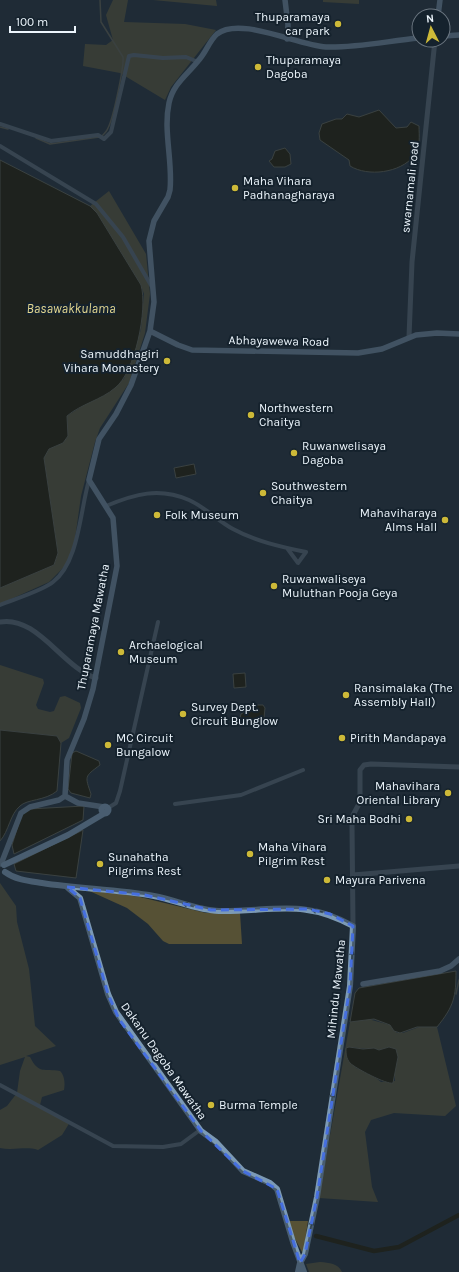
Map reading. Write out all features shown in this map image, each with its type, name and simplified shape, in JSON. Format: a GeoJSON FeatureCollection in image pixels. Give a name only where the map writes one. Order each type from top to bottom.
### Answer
{"type":"FeatureCollection","features":[{"type":"Feature","properties":{"kind":"main road"},"geometry":{"type":"LineString","coordinates":[[286,0],[288,24],[287,39]]}},
{"type":"Feature","properties":{"kind":"main road"},"geometry":{"type":"LineString","coordinates":[[89,480],[99,440],[116,414],[131,385],[150,331],[154,307],[149,252],[150,236],[157,215],[168,198],[170,190],[168,105],[172,93],[180,80],[198,62],[214,37],[228,29],[242,27],[310,45],[332,47],[411,39]]}},
{"type":"Feature","properties":{"kind":"main road","name":"Abhayawewa Road"},"geometry":{"type":"LineString","coordinates":[[150,331],[186,348],[212,351],[358,353],[382,349],[409,337],[437,333],[459,334]]}},
{"type":"Feature","properties":{"kind":"main road","name":"Thuparamaya Mawatha"},"geometry":{"type":"LineString","coordinates":[[65,796],[67,760],[84,719],[96,678],[117,566],[114,522],[112,514],[89,480]]}},
{"type":"Feature","properties":{"kind":"main road"},"geometry":{"type":"LineString","coordinates":[[2,868],[21,813],[30,807],[59,800],[65,796],[78,803],[103,810]]}},
{"type":"Feature","properties":{"kind":"main road"},"geometry":{"type":"LineString","coordinates":[[2,868],[68,835],[103,810]]}},
{"type":"Feature","properties":{"kind":"main road","name":"Mihindu Mawatha"},"geometry":{"type":"LineString","coordinates":[[2,868],[18,879],[67,887],[145,895],[211,910],[308,909],[330,914],[353,926],[350,986],[317,1197],[304,1254],[298,1272]]}},
{"type":"Feature","properties":{"kind":"main road","name":"Dakanu Dagoba Mawatha"},"geometry":{"type":"LineString","coordinates":[[67,887],[80,898],[108,994],[116,1012],[200,1130],[216,1142],[243,1171],[255,1178],[270,1183],[277,1189],[304,1272]]}},
{"type":"Feature","properties":{"kind":"main road"},"geometry":{"type":"LineString","coordinates":[[363,984],[440,971],[451,966],[459,959]]}},
{"type":"Feature","properties":{"kind":"street","name":"swarnamali road"},"geometry":{"type":"LineString","coordinates":[[409,337],[412,262],[434,48]]}},
{"type":"Feature","properties":{"kind":"street"},"geometry":{"type":"LineString","coordinates":[[0,124],[51,142],[98,135],[104,139],[111,132],[129,56],[134,55],[164,58],[186,57],[198,62]]}},
{"type":"Feature","properties":{"kind":"street"},"geometry":{"type":"LineString","coordinates":[[0,146],[96,204],[123,237],[153,289]]}},
{"type":"Feature","properties":{"kind":"street"},"geometry":{"type":"LineString","coordinates":[[0,605],[52,583],[62,573],[74,546],[89,480]]}},
{"type":"Feature","properties":{"kind":"street"},"geometry":{"type":"LineString","coordinates":[[106,506],[133,495],[164,492],[190,500],[248,537],[306,552],[298,563],[287,548]]}},
{"type":"Feature","properties":{"kind":"street"},"geometry":{"type":"LineString","coordinates":[[0,622],[16,621],[39,636],[84,674],[96,678]]}},
{"type":"Feature","properties":{"kind":"street"},"geometry":{"type":"LineString","coordinates":[[103,810],[116,803],[120,791],[158,622]]}},
{"type":"Feature","properties":{"kind":"street"},"geometry":{"type":"LineString","coordinates":[[353,926],[352,818],[360,802],[359,776],[362,767],[367,764],[393,764],[459,767]]}},
{"type":"Feature","properties":{"kind":"street"},"geometry":{"type":"LineString","coordinates":[[175,804],[241,796],[303,770]]}},
{"type":"Feature","properties":{"kind":"street"},"geometry":{"type":"LineString","coordinates":[[353,872],[459,866]]}},
{"type":"Feature","properties":{"kind":"street"},"geometry":{"type":"LineString","coordinates":[[0,1084],[113,1146],[163,1147],[181,1144],[200,1130]]}},
{"type":"Feature","properties":{"kind":"highlighted area"},"geometry":{"type":"Polygon","coordinates":[[[67,887],[145,895],[211,910],[308,909],[330,914],[353,926],[350,986],[317,1197],[305,1254],[300,1263],[277,1189],[243,1171],[201,1131],[119,1019],[108,994],[80,898],[67,887]]]}},
{"type":"Feature","properties":{"kind":"shaded area"},"geometry":{"type":"Polygon","coordinates":[[[113,0],[128,0],[124,22],[185,24],[216,30],[171,87],[165,100],[120,73],[83,66],[85,44],[106,45],[113,40],[106,15],[113,0]]]}},
{"type":"Feature","properties":{"kind":"shaded area"},"geometry":{"type":"Polygon","coordinates":[[[153,0],[216,0],[217,6],[153,0]]]}},
{"type":"Feature","properties":{"kind":"shaded area"},"geometry":{"type":"Polygon","coordinates":[[[323,0],[359,0],[359,4],[323,2],[323,0]]]}},
{"type":"Feature","properties":{"kind":"shaded area"},"geometry":{"type":"Polygon","coordinates":[[[109,191],[146,254],[150,294],[145,333],[129,383],[100,428],[95,442],[81,496],[74,546],[69,562],[49,582],[0,604],[0,588],[54,565],[58,553],[44,458],[49,449],[63,443],[68,436],[67,416],[124,379],[141,330],[144,294],[141,285],[97,213],[90,206],[109,191]]]}},
{"type":"Feature","properties":{"kind":"shaded area"},"geometry":{"type":"Polygon","coordinates":[[[0,665],[43,679],[44,683],[36,705],[38,709],[50,712],[54,711],[60,697],[65,696],[80,703],[81,708],[69,738],[61,743],[57,736],[0,730],[0,665]]]}},
{"type":"Feature","properties":{"kind":"shaded area"},"geometry":{"type":"Polygon","coordinates":[[[0,883],[16,906],[17,922],[29,969],[35,1026],[56,1046],[26,1056],[30,1057],[39,1069],[60,1071],[64,1080],[64,1090],[42,1097],[40,1105],[70,1122],[62,1135],[38,1150],[29,1148],[0,1148],[0,1110],[7,1106],[17,1093],[20,1071],[25,1057],[0,1065],[0,883]]]}},
{"type":"Feature","properties":{"kind":"shaded area"},"geometry":{"type":"Polygon","coordinates":[[[85,889],[140,897],[206,913],[240,913],[242,944],[169,944],[163,941],[148,924],[127,908],[85,889]]]}},
{"type":"Feature","properties":{"kind":"shaded area"},"geometry":{"type":"Polygon","coordinates":[[[368,1019],[390,1025],[397,1033],[403,1033],[419,1027],[437,1027],[456,1106],[445,1116],[394,1113],[371,1120],[365,1132],[372,1187],[378,1202],[319,1198],[350,1022],[368,1019]],[[349,1047],[356,1068],[371,1074],[381,1082],[395,1081],[395,1070],[398,1057],[389,1047],[379,1050],[349,1047]]]}},
{"type":"Feature","properties":{"kind":"shaded area"},"geometry":{"type":"Polygon","coordinates":[[[289,1221],[308,1221],[303,1254],[292,1233],[289,1221]]]}},
{"type":"Feature","properties":{"kind":"shaded area"},"geometry":{"type":"Polygon","coordinates":[[[320,1262],[336,1265],[342,1272],[309,1272],[306,1264],[320,1262]]]}},
{"type":"Feature","properties":{"kind":"water"},"geometry":{"type":"Polygon","coordinates":[[[379,110],[396,128],[407,127],[411,122],[419,126],[418,149],[408,162],[401,166],[384,172],[357,169],[350,166],[349,160],[320,140],[319,133],[322,124],[336,119],[342,119],[347,114],[359,117],[379,110]]]}},
{"type":"Feature","properties":{"kind":"water"},"geometry":{"type":"Polygon","coordinates":[[[285,148],[290,154],[291,164],[285,167],[274,167],[269,161],[272,159],[275,151],[285,148]]]}},
{"type":"Feature","properties":{"kind":"water","name":"Basawakkulama"},"geometry":{"type":"Polygon","coordinates":[[[0,160],[90,206],[97,213],[141,285],[143,309],[134,355],[122,380],[109,392],[78,408],[67,416],[68,436],[63,443],[49,449],[44,458],[58,553],[54,565],[0,588],[0,160]]]}},
{"type":"Feature","properties":{"kind":"water"},"geometry":{"type":"Polygon","coordinates":[[[194,464],[196,474],[176,478],[174,468],[194,464]]]}},
{"type":"Feature","properties":{"kind":"water"},"geometry":{"type":"Polygon","coordinates":[[[245,673],[246,687],[234,688],[233,674],[245,673]]]}},
{"type":"Feature","properties":{"kind":"water"},"geometry":{"type":"Polygon","coordinates":[[[256,705],[263,705],[265,708],[264,718],[245,722],[240,718],[241,714],[256,705]]]}},
{"type":"Feature","properties":{"kind":"water"},"geometry":{"type":"Polygon","coordinates":[[[0,730],[57,736],[61,743],[57,791],[47,797],[27,802],[20,806],[14,813],[6,832],[0,841],[0,730]]]}},
{"type":"Feature","properties":{"kind":"water"},"geometry":{"type":"Polygon","coordinates":[[[76,751],[99,761],[100,765],[87,777],[91,794],[90,798],[71,793],[68,789],[72,753],[76,751]]]}},
{"type":"Feature","properties":{"kind":"water"},"geometry":{"type":"Polygon","coordinates":[[[84,806],[83,820],[14,854],[12,845],[22,813],[29,809],[84,806]]]}},
{"type":"Feature","properties":{"kind":"water"},"geometry":{"type":"Polygon","coordinates":[[[83,830],[76,878],[16,871],[14,864],[83,830]]]}},
{"type":"Feature","properties":{"kind":"water"},"geometry":{"type":"Polygon","coordinates":[[[456,971],[453,1001],[437,1027],[417,1027],[400,1033],[394,1031],[390,1025],[374,1019],[350,1022],[355,993],[359,988],[456,971]]]}},
{"type":"Feature","properties":{"kind":"water"},"geometry":{"type":"Polygon","coordinates":[[[389,1047],[396,1049],[398,1057],[393,1083],[378,1079],[350,1063],[346,1052],[346,1048],[363,1049],[374,1048],[379,1050],[389,1047]]]}},
{"type":"Feature","properties":{"kind":"waterway"},"geometry":{"type":"LineString","coordinates":[[100,0],[101,22],[123,57],[120,82],[113,115],[108,129],[102,136]]}},
{"type":"Feature","properties":{"kind":"waterway"},"geometry":{"type":"LineString","coordinates":[[0,127],[8,129]]}},
{"type":"Feature","properties":{"kind":"waterway"},"geometry":{"type":"LineString","coordinates":[[36,138],[50,144],[99,137]]}},
{"type":"Feature","properties":{"kind":"waterway"},"geometry":{"type":"LineString","coordinates":[[456,994],[459,980]]}},
{"type":"Feature","properties":{"kind":"waterway"},"geometry":{"type":"LineString","coordinates":[[316,1236],[374,1251],[399,1247],[459,1215]]}},
{"type":"Feature","properties":{"kind":"place","name":"Thuparamaya car park"},"geometry":{"type":"Point","coordinates":[338,24]}},
{"type":"Feature","properties":{"kind":"place","name":"Thuparamaya Dagoba"},"geometry":{"type":"Point","coordinates":[258,67]}},
{"type":"Feature","properties":{"kind":"place","name":"Maha Vihara Padhanagharaya"},"geometry":{"type":"Point","coordinates":[235,188]}},
{"type":"Feature","properties":{"kind":"place","name":"Samuddhagiri Vihara Monastery"},"geometry":{"type":"Point","coordinates":[167,361]}},
{"type":"Feature","properties":{"kind":"place","name":"Northwestern Chaitya"},"geometry":{"type":"Point","coordinates":[251,415]}},
{"type":"Feature","properties":{"kind":"place","name":"Ruwanwelisaya Dagoba"},"geometry":{"type":"Point","coordinates":[294,453]}},
{"type":"Feature","properties":{"kind":"place","name":"Southwestern Chaitya"},"geometry":{"type":"Point","coordinates":[263,493]}},
{"type":"Feature","properties":{"kind":"place","name":"Folk Museum"},"geometry":{"type":"Point","coordinates":[157,515]}},
{"type":"Feature","properties":{"kind":"place","name":"Mahaviharaya Alms Hall"},"geometry":{"type":"Point","coordinates":[445,520]}},
{"type":"Feature","properties":{"kind":"place","name":"Ruwanwaliseya Muluthan Pooja Geya"},"geometry":{"type":"Point","coordinates":[274,586]}},
{"type":"Feature","properties":{"kind":"place","name":"Archaelogical Museum"},"geometry":{"type":"Point","coordinates":[121,652]}},
{"type":"Feature","properties":{"kind":"place","name":"Ransimalaka (The Assembly Hall)"},"geometry":{"type":"Point","coordinates":[346,695]}},
{"type":"Feature","properties":{"kind":"place","name":"Survey Dept. Circuit Bunglow"},"geometry":{"type":"Point","coordinates":[183,714]}},
{"type":"Feature","properties":{"kind":"place","name":"Pirith Mandapaya"},"geometry":{"type":"Point","coordinates":[342,738]}},
{"type":"Feature","properties":{"kind":"place","name":"MC Circuit Bungalow"},"geometry":{"type":"Point","coordinates":[108,745]}},
{"type":"Feature","properties":{"kind":"place","name":"Mahavihara Oriental Library"},"geometry":{"type":"Point","coordinates":[448,793]}},
{"type":"Feature","properties":{"kind":"place","name":"Sri Maha Bodhi"},"geometry":{"type":"Point","coordinates":[409,819]}},
{"type":"Feature","properties":{"kind":"place","name":"Maha Vihara Pilgrim Rest"},"geometry":{"type":"Point","coordinates":[250,854]}},
{"type":"Feature","properties":{"kind":"place","name":"Sunahatha Pilgrims Rest"},"geometry":{"type":"Point","coordinates":[100,864]}},
{"type":"Feature","properties":{"kind":"place","name":"Mayura Parivena"},"geometry":{"type":"Point","coordinates":[327,880]}},
{"type":"Feature","properties":{"kind":"place","name":"Burma Temple"},"geometry":{"type":"Point","coordinates":[211,1105]}}]}
